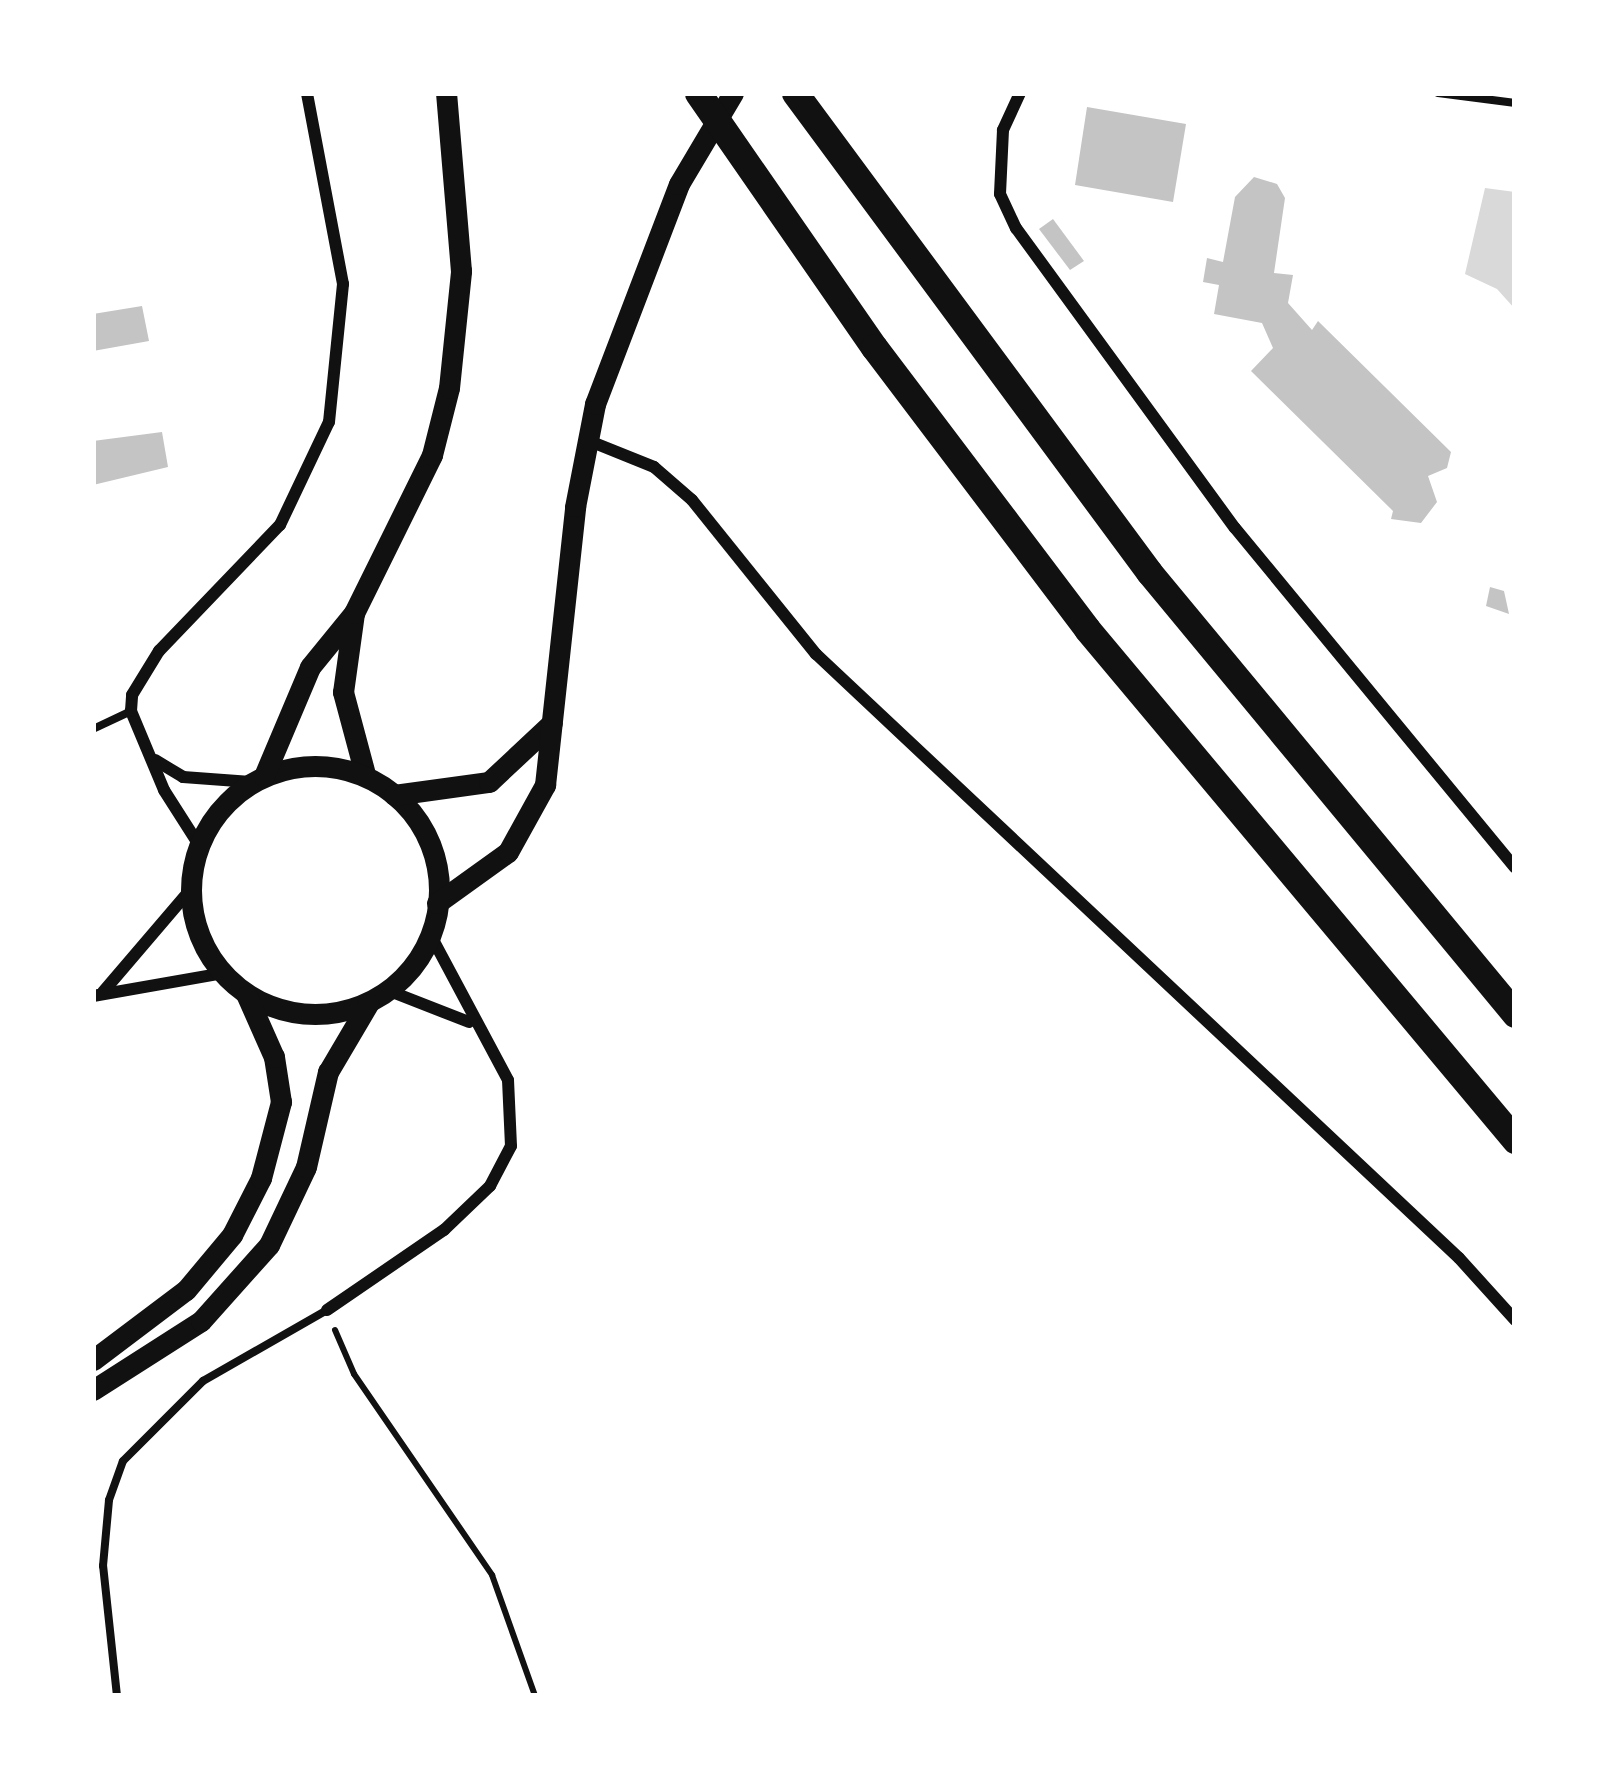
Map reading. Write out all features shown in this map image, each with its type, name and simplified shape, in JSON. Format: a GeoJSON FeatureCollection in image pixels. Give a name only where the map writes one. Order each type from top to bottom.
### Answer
{"type":"FeatureCollection","features":[{"type":"Feature","properties":{"kind":"highway"},"geometry":{"type":"LineString","coordinates":[[698,93],[874,347],[1087,629],[1515,1140]]}},
{"type":"Feature","properties":{"kind":"highway"},"geometry":{"type":"LineString","coordinates":[[795,93],[1149,572],[1515,1014]]}},
{"type":"Feature","properties":{"kind":"main road"},"geometry":{"type":"LineString","coordinates":[[93,1360],[186,1290],[232,1235],[261,1178],[281,1102],[274,1057],[248,996],[203,943],[190,890],[200,845],[258,779],[310,667],[354,613],[432,455],[449,388],[461,271],[446,93]]}},
{"type":"Feature","properties":{"kind":"main road"},"geometry":{"type":"LineString","coordinates":[[437,902],[498,862],[524,832],[545,785],[586,440],[679,184],[733,93]]}},
{"type":"Feature","properties":{"kind":"main road"},"geometry":{"type":"LineString","coordinates":[[354,613],[343,692],[365,774]]}},
{"type":"Feature","properties":{"kind":"main road"},"geometry":{"type":"LineString","coordinates":[[394,795],[489,782],[552,723]]}},
{"type":"Feature","properties":{"kind":"main road"},"geometry":{"type":"LineString","coordinates":[[93,1390],[179,1339],[269,1245],[306,1168],[328,1072],[368,1004],[387,990],[431,936],[437,902],[425,832],[394,795],[365,774],[313,766],[258,779]]}},
{"type":"Feature","properties":{"kind":"main road"},"geometry":{"type":"LineString","coordinates":[[248,996],[310,1014],[368,1004]]}},
{"type":"Feature","properties":{"kind":"street"},"geometry":{"type":"LineString","coordinates":[[200,845],[130,711],[143,669],[280,525],[328,422],[343,284],[307,93]]}},
{"type":"Feature","properties":{"kind":"street"},"geometry":{"type":"LineString","coordinates":[[1020,93],[1003,130],[1000,194],[1016,228],[1235,528],[1515,868]]}},
{"type":"Feature","properties":{"kind":"street"},"geometry":{"type":"LineString","coordinates":[[586,440],[654,467],[692,500],[816,654],[1459,1258],[1515,1320]]}},
{"type":"Feature","properties":{"kind":"street"},"geometry":{"type":"LineString","coordinates":[[152,757],[183,776],[258,779]]}},
{"type":"Feature","properties":{"kind":"street"},"geometry":{"type":"LineString","coordinates":[[98,994],[190,890]]}},
{"type":"Feature","properties":{"kind":"street"},"geometry":{"type":"LineString","coordinates":[[327,1310],[444,1230],[502,1167],[514,1102],[499,1060],[471,1023],[431,936]]}},
{"type":"Feature","properties":{"kind":"street"},"geometry":{"type":"LineString","coordinates":[[98,994],[224,973]]}},
{"type":"Feature","properties":{"kind":"street"},"geometry":{"type":"LineString","coordinates":[[387,990],[471,1023]]}},
{"type":"Feature","properties":{"kind":"lane"},"geometry":{"type":"LineString","coordinates":[[1438,93],[1515,103]]}},
{"type":"Feature","properties":{"kind":"lane"},"geometry":{"type":"LineString","coordinates":[[93,729],[130,711]]}},
{"type":"Feature","properties":{"kind":"lane"},"geometry":{"type":"LineString","coordinates":[[117,1696],[104,1566],[109,1500],[123,1461],[203,1382],[327,1310]]}},
{"type":"Feature","properties":{"kind":"path"},"geometry":{"type":"LineString","coordinates":[[327,1310],[354,1374],[492,1575],[535,1696]]}},
{"type":"Feature","properties":{"kind":"shaded area"},"geometry":{"type":"Polygon","coordinates":[[[1485,188],[1515,192],[1515,309],[1497,289],[1465,274],[1485,188]]]}},
{"type":"Feature","properties":{"kind":"building"},"geometry":{"type":"Polygon","coordinates":[[[1087,107],[1186,124],[1173,202],[1075,185],[1087,107]]]}},
{"type":"Feature","properties":{"kind":"building"},"geometry":{"type":"Polygon","coordinates":[[[1254,177],[1277,184],[1285,198],[1274,273],[1293,275],[1288,303],[1312,330],[1318,321],[1451,452],[1447,468],[1428,476],[1437,502],[1421,523],[1391,519],[1393,511],[1251,371],[1273,348],[1262,323],[1214,314],[1219,285],[1203,282],[1207,258],[1223,262],[1235,197],[1254,177]]]}},
{"type":"Feature","properties":{"kind":"building"},"geometry":{"type":"Polygon","coordinates":[[[1053,219],[1084,261],[1070,270],[1039,229],[1053,219]]]}},
{"type":"Feature","properties":{"kind":"building"},"geometry":{"type":"Polygon","coordinates":[[[142,306],[149,341],[93,351],[93,314],[142,306]]]}},
{"type":"Feature","properties":{"kind":"building"},"geometry":{"type":"Polygon","coordinates":[[[162,432],[168,467],[93,485],[93,441],[162,432]]]}},
{"type":"Feature","properties":{"kind":"building"},"geometry":{"type":"Polygon","coordinates":[[[1490,587],[1504,591],[1509,614],[1486,606],[1490,587]]]}}]}
